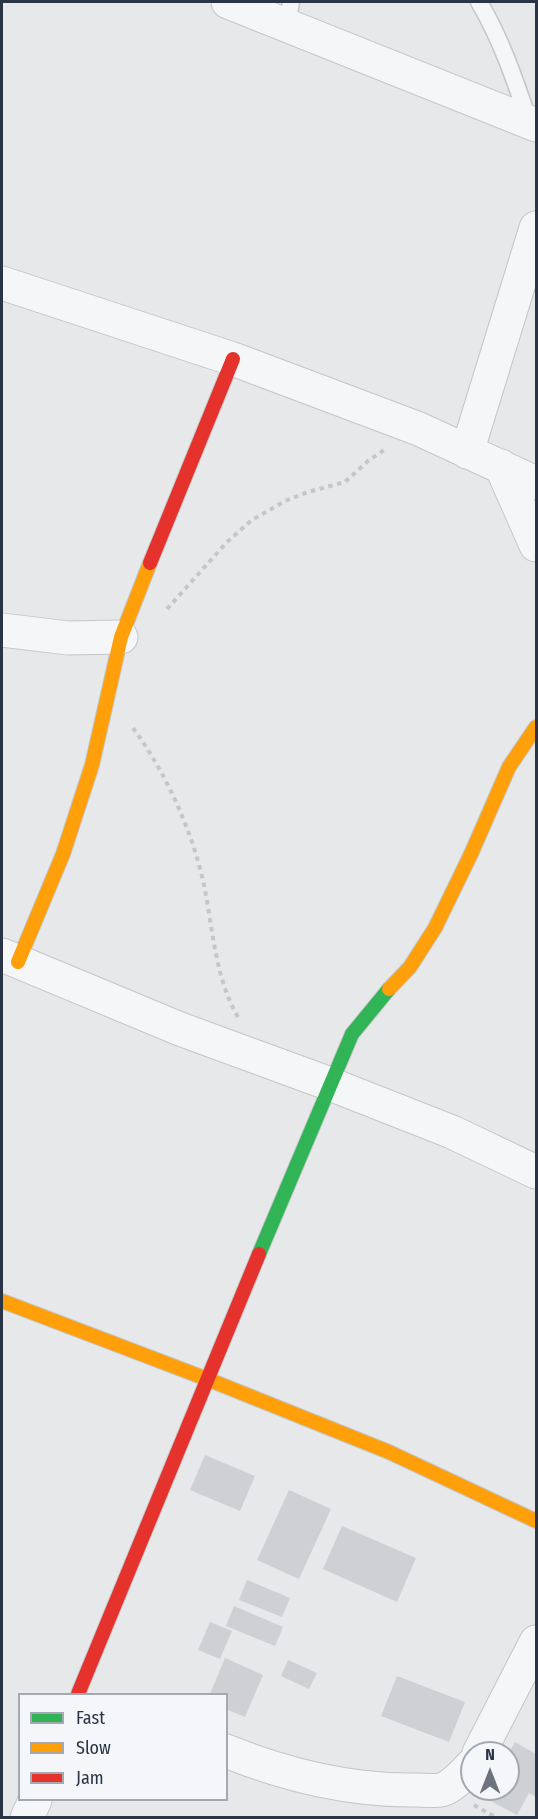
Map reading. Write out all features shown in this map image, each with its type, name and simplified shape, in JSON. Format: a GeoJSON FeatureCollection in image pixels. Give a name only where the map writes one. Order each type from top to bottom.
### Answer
{"type":"FeatureCollection","features":[{"type":"Feature","properties":{"kind":"street"},"geometry":{"type":"LineString","coordinates":[[228,2],[289,13],[533,123]]}},
{"type":"Feature","properties":{"kind":"street"},"geometry":{"type":"LineString","coordinates":[[467,452],[537,228]]}},
{"type":"Feature","properties":{"kind":"street"},"geometry":{"type":"LineString","coordinates":[[2,283],[233,359],[419,429],[537,483]]}},
{"type":"Feature","properties":{"kind":"street"},"geometry":{"type":"LineString","coordinates":[[233,359],[121,637],[92,765],[63,854],[10,959],[180,1029],[452,1132],[537,1172]]}},
{"type":"Feature","properties":{"kind":"street"},"geometry":{"type":"LineString","coordinates":[[501,466],[537,545]]}},
{"type":"Feature","properties":{"kind":"street"},"geometry":{"type":"LineString","coordinates":[[2,630],[68,638],[121,637]]}},
{"type":"Feature","properties":{"kind":"street"},"geometry":{"type":"LineString","coordinates":[[85,1692],[207,1379],[352,1034],[410,967],[435,928],[471,854],[509,767],[537,727]]}},
{"type":"Feature","properties":{"kind":"street"},"geometry":{"type":"LineString","coordinates":[[2,1301],[207,1379],[389,1452],[537,1521]]}},
{"type":"Feature","properties":{"kind":"street"},"geometry":{"type":"LineString","coordinates":[[485,1741],[537,1642]]}},
{"type":"Feature","properties":{"kind":"street"},"geometry":{"type":"LineString","coordinates":[[228,1752],[255,1763],[315,1781],[394,1790],[442,1790],[460,1778]]}},
{"type":"Feature","properties":{"kind":"street"},"geometry":{"type":"LineString","coordinates":[[27,1818],[35,1801]]}},
{"type":"Feature","properties":{"kind":"lane"},"geometry":{"type":"LineString","coordinates":[[479,2],[491,22],[533,123]]}},
{"type":"Feature","properties":{"kind":"path"},"geometry":{"type":"LineString","coordinates":[[121,637],[146,625],[168,608],[227,542],[252,520],[285,501],[345,482],[368,461],[419,429]]}},
{"type":"Feature","properties":{"kind":"path"},"geometry":{"type":"LineString","coordinates":[[108,693],[141,738],[186,825],[203,882],[220,973],[232,1006],[264,1060]]}},
{"type":"Feature","properties":{"kind":"building"},"geometry":{"type":"Polygon","coordinates":[[[205,1455],[255,1476],[240,1511],[190,1490],[205,1455]]]}},
{"type":"Feature","properties":{"kind":"building"},"geometry":{"type":"Polygon","coordinates":[[[289,1490],[331,1509],[299,1579],[257,1560],[289,1490]]]}},
{"type":"Feature","properties":{"kind":"building"},"geometry":{"type":"Polygon","coordinates":[[[342,1526],[416,1558],[397,1602],[323,1569],[342,1526]]]}},
{"type":"Feature","properties":{"kind":"building"},"geometry":{"type":"Polygon","coordinates":[[[247,1580],[290,1598],[282,1617],[239,1600],[247,1580]]]}},
{"type":"Feature","properties":{"kind":"building"},"geometry":{"type":"Polygon","coordinates":[[[234,1606],[283,1627],[275,1646],[226,1626],[234,1606]]]}},
{"type":"Feature","properties":{"kind":"building"},"geometry":{"type":"Polygon","coordinates":[[[210,1622],[232,1631],[220,1659],[198,1650],[210,1622]]]}},
{"type":"Feature","properties":{"kind":"building"},"geometry":{"type":"Polygon","coordinates":[[[225,1658],[263,1675],[245,1717],[228,1710],[228,1693],[210,1693],[225,1658]]]}},
{"type":"Feature","properties":{"kind":"building"},"geometry":{"type":"Polygon","coordinates":[[[288,1660],[317,1673],[309,1689],[281,1676],[288,1660]]]}},
{"type":"Feature","properties":{"kind":"building"},"geometry":{"type":"Polygon","coordinates":[[[397,1676],[465,1702],[449,1742],[381,1716],[397,1676]]]}},
{"type":"Feature","properties":{"kind":"building"},"geometry":{"type":"Polygon","coordinates":[[[520,1745],[536,1754],[536,1797],[529,1793],[517,1815],[491,1801],[520,1801],[520,1745]]]}},
{"type":"Feature","properties":{"kind":"traffic: fast"},"geometry":{"type":"LineString","coordinates":[[259,1254],[352,1034],[389,989]]}},
{"type":"Feature","properties":{"kind":"traffic: slow"},"geometry":{"type":"LineString","coordinates":[[18,962],[63,854],[92,765],[121,637],[150,563]]}},
{"type":"Feature","properties":{"kind":"traffic: slow"},"geometry":{"type":"LineString","coordinates":[[389,989],[410,967],[435,928],[471,854],[509,767],[536,727]]}},
{"type":"Feature","properties":{"kind":"traffic: slow"},"geometry":{"type":"LineString","coordinates":[[2,1301],[207,1379],[389,1452],[536,1521]]}},
{"type":"Feature","properties":{"kind":"traffic: jam"},"geometry":{"type":"LineString","coordinates":[[150,563],[233,359]]}},
{"type":"Feature","properties":{"kind":"traffic: jam"},"geometry":{"type":"LineString","coordinates":[[78,1693],[259,1254]]}}]}
